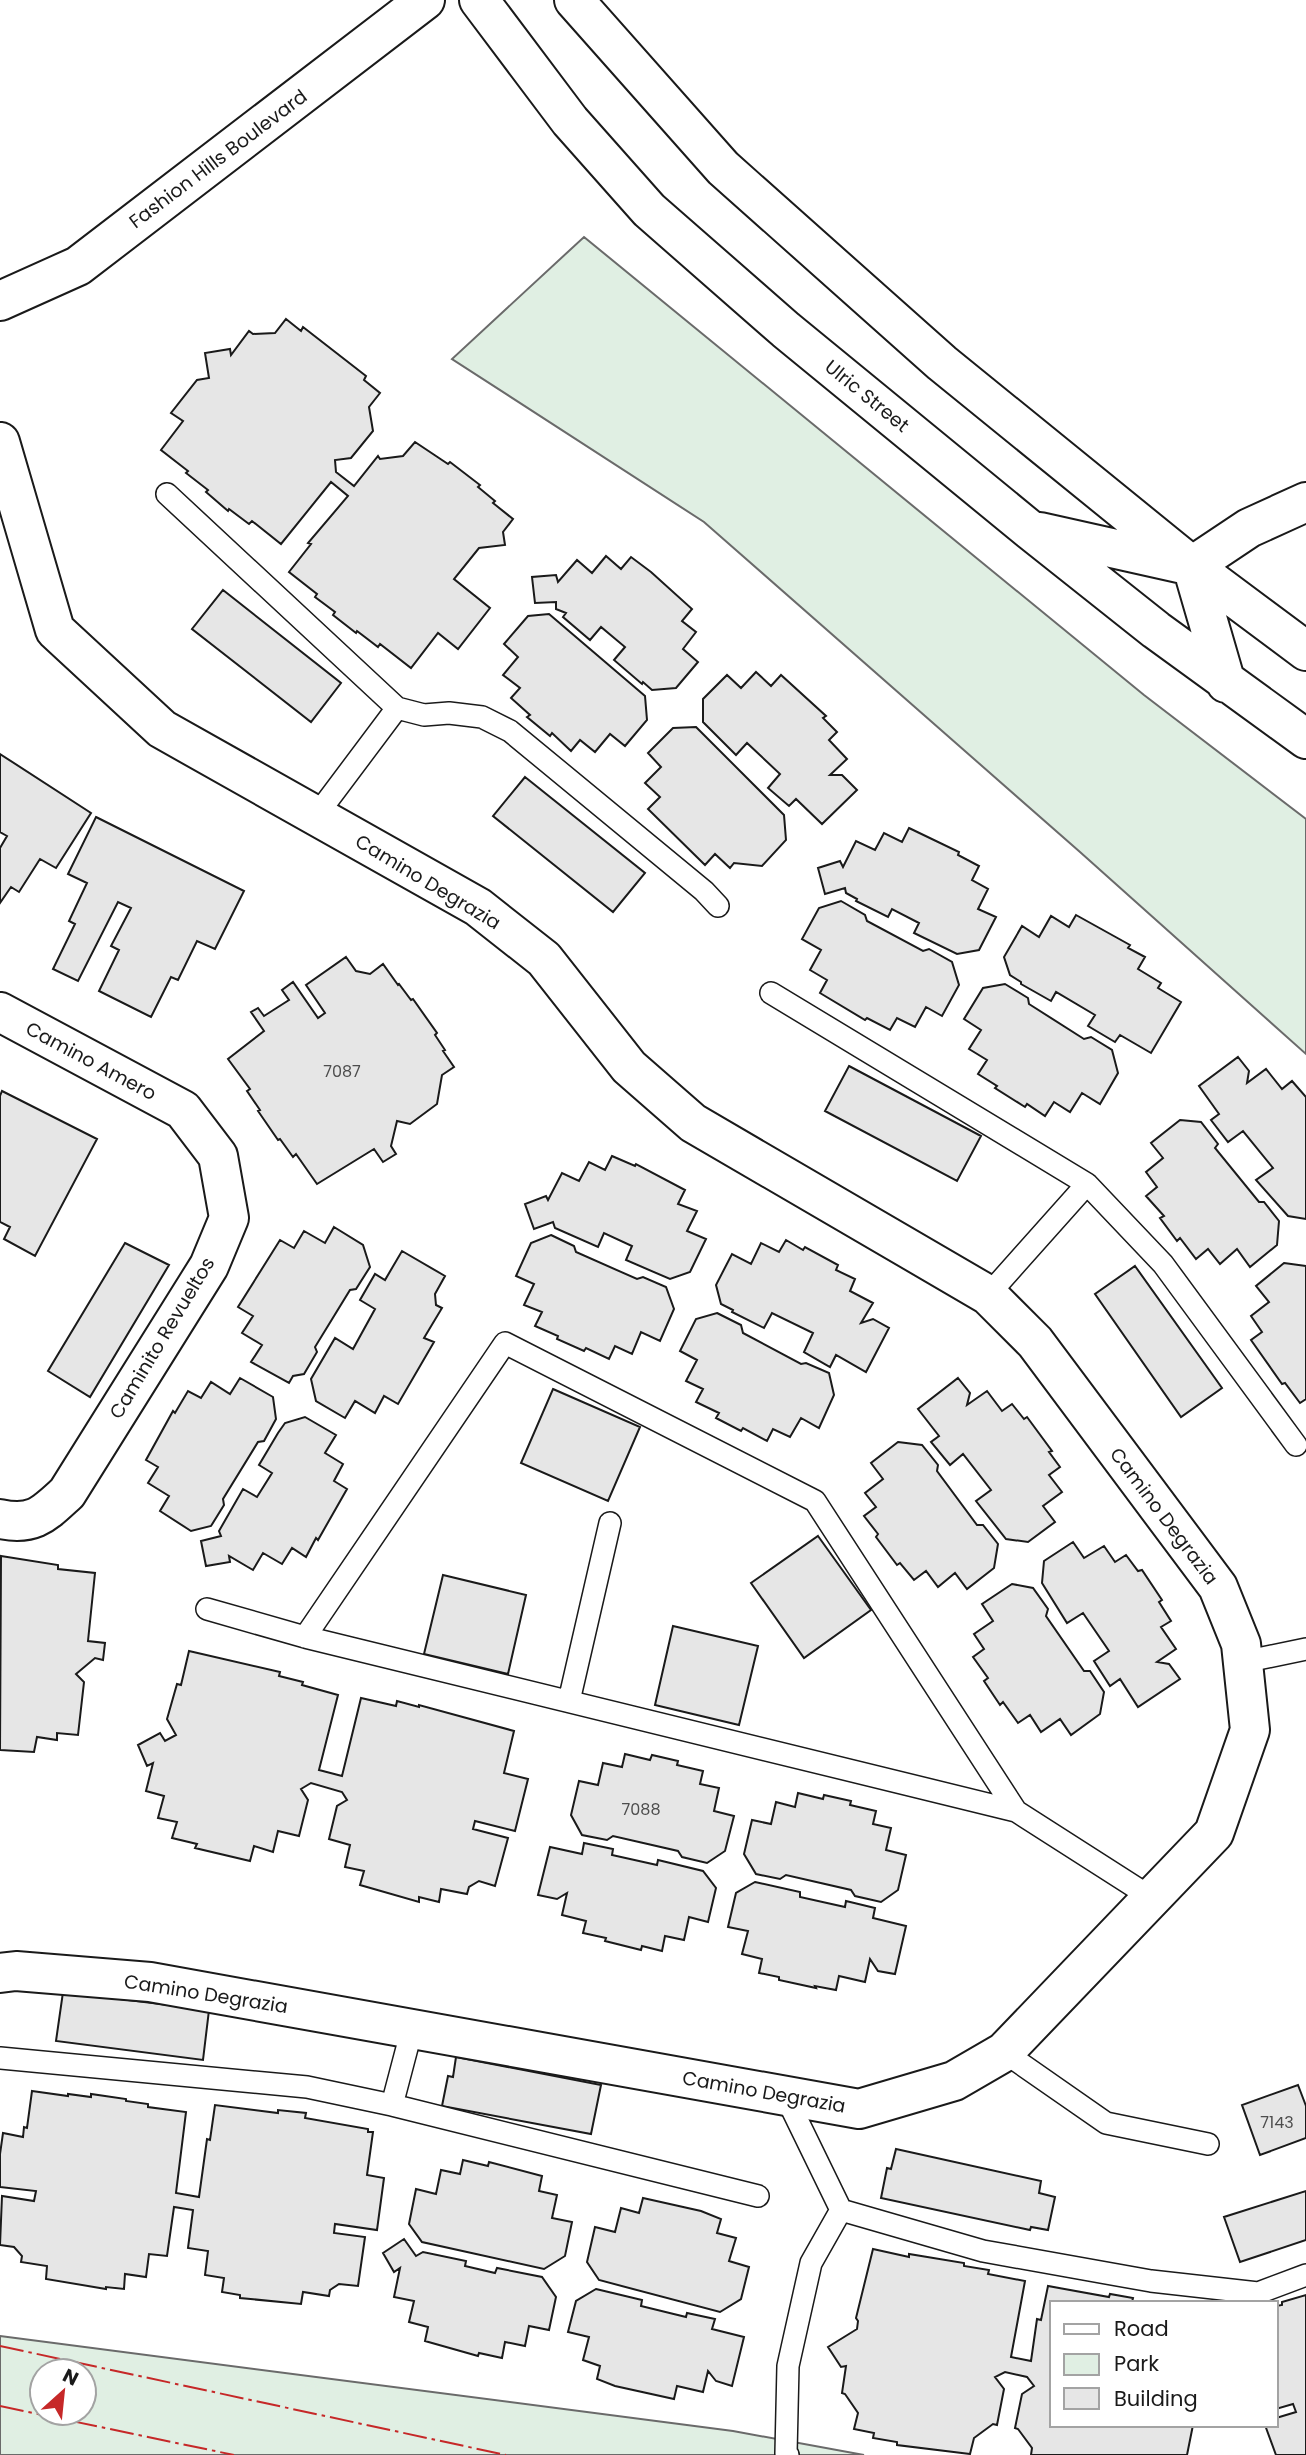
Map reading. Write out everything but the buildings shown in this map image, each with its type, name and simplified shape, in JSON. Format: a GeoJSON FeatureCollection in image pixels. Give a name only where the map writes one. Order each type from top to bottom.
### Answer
{"type":"FeatureCollection","features":[{"type":"Feature","properties":{"kind":"street","name":"Fashion Hills Boulevard"},"geometry":{"type":"LineString","coordinates":[[0,301],[78,267],[425,0]]}},
{"type":"Feature","properties":{"kind":"street","name":"Ulric Street"},"geometry":{"type":"LineString","coordinates":[[479,0],[570,121],[649,210],[786,330],[1030,530],[1226,683],[1306,739]]}},
{"type":"Feature","properties":{"kind":"street"},"geometry":{"type":"LineString","coordinates":[[574,0],[723,168],[942,363],[1192,566],[1306,651]]}},
{"type":"Feature","properties":{"kind":"street","name":"Camino Degrazia"},"geometry":{"type":"LineString","coordinates":[[0,442],[55,630],[162,729],[478,908],[544,959],[629,1067],[693,1124],[988,1295],[1035,1342],[1217,1587],[1241,1644],[1250,1730],[1214,1833],[1004,2052],[954,2081],[859,2109],[150,1982],[0,1972]]}},
{"type":"Feature","properties":{"kind":"street"},"geometry":{"type":"LineString","coordinates":[[1030,530],[1192,566],[1249,528],[1306,502]]}},
{"type":"Feature","properties":{"kind":"street"},"geometry":{"type":"LineString","coordinates":[[1192,566],[1226,683]]}},
{"type":"Feature","properties":{"kind":"street","name":"Camino Amero"},"geometry":{"type":"LineString","coordinates":[[0,1012],[183,1110]]}},
{"type":"Feature","properties":{"kind":"street","name":"Caminito Revueltos"},"geometry":{"type":"LineString","coordinates":[[0,1519],[9,1521],[38,1518],[67,1493],[209,1266],[229,1218],[218,1156],[183,1110]]}},
{"type":"Feature","properties":{"kind":"lane"},"geometry":{"type":"LineString","coordinates":[[167,494],[397,708],[424,715],[449,713],[482,717],[510,731],[704,891],[718,906]]}},
{"type":"Feature","properties":{"kind":"lane"},"geometry":{"type":"LineString","coordinates":[[316,816],[397,708]]}},
{"type":"Feature","properties":{"kind":"lane"},"geometry":{"type":"LineString","coordinates":[[771,993],[1087,1184],[1163,1264],[1296,1446]]}},
{"type":"Feature","properties":{"kind":"lane"},"geometry":{"type":"LineString","coordinates":[[988,1295],[1087,1184]]}},
{"type":"Feature","properties":{"kind":"lane"},"geometry":{"type":"LineString","coordinates":[[304,1637],[505,1343],[815,1501],[1016,1811]]}},
{"type":"Feature","properties":{"kind":"lane"},"geometry":{"type":"LineString","coordinates":[[569,1701],[610,1523]]}},
{"type":"Feature","properties":{"kind":"lane"},"geometry":{"type":"LineString","coordinates":[[207,1609],[304,1637],[1016,1811],[1152,1898]]}},
{"type":"Feature","properties":{"kind":"lane"},"geometry":{"type":"LineString","coordinates":[[1242,1661],[1306,1649]]}},
{"type":"Feature","properties":{"kind":"lane"},"geometry":{"type":"LineString","coordinates":[[392,2105],[412,2029]]}},
{"type":"Feature","properties":{"kind":"lane"},"geometry":{"type":"LineString","coordinates":[[1004,2052],[1106,2123],[1208,2144]]}},
{"type":"Feature","properties":{"kind":"lane"},"geometry":{"type":"LineString","coordinates":[[0,2058],[307,2087],[392,2105],[758,2196]]}},
{"type":"Feature","properties":{"kind":"lane"},"geometry":{"type":"LineString","coordinates":[[785,2095],[841,2210],[984,2251],[1151,2281],[1258,2292],[1306,2275]]}},
{"type":"Feature","properties":{"kind":"lane"},"geometry":{"type":"LineString","coordinates":[[788,2455],[789,2366],[805,2288],[811,2263],[841,2210]]}},
{"type":"Feature","properties":{"kind":"green space"},"geometry":{"type":"Polygon","coordinates":[[[584,237],[1144,695],[1306,819],[1306,1054],[704,522],[452,359],[584,237]]]}},
{"type":"Feature","properties":{"kind":"green space"},"geometry":{"type":"Polygon","coordinates":[[[0,2336],[733,2431],[864,2455],[0,2455],[0,2336]]]}},
{"type":"Feature","properties":{"kind":"power"},"geometry":{"type":"LineString","coordinates":[[0,2346],[506,2455]]}},
{"type":"Feature","properties":{"kind":"power"},"geometry":{"type":"LineString","coordinates":[[0,2406],[234,2455]]}}]}
